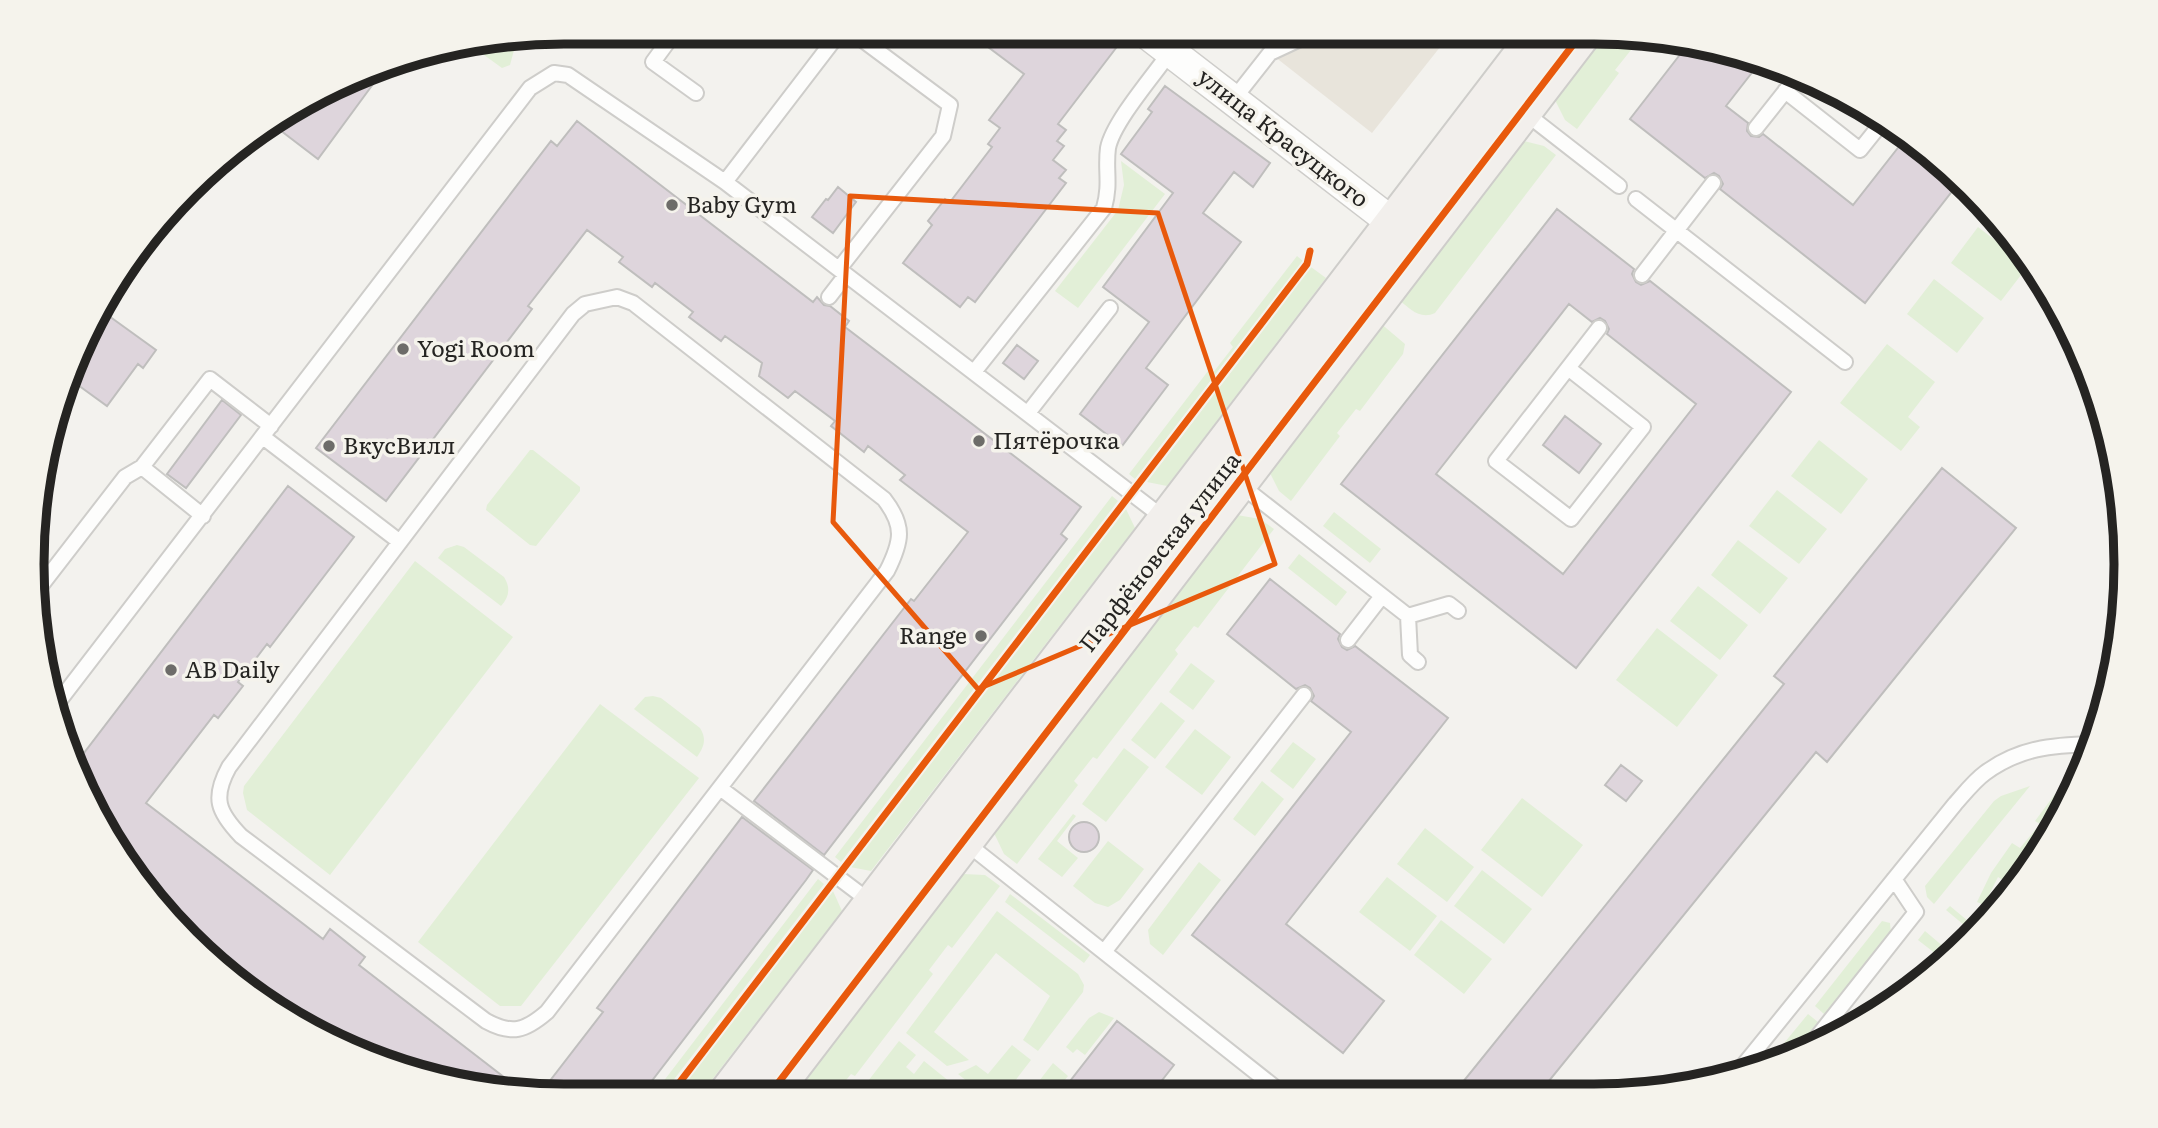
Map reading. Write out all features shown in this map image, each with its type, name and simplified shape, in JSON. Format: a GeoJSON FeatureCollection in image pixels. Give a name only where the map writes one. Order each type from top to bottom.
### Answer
{"type":"FeatureCollection","features":[{"type":"Feature","properties":{"kind":"street","name":"улица Красуцкого"},"geometry":{"type":"LineString","coordinates":[[1161,44],[1407,233]]}},
{"type":"Feature","properties":{"kind":"street","name":"Парфёновская улица"},"geometry":{"type":"LineString","coordinates":[[737,1084],[886,914],[1225,473],[1407,233],[1533,44]]}},
{"type":"Feature","properties":{"kind":"street","name":"Парфёновская улица"},"geometry":{"type":"LineString","coordinates":[[1407,233],[1522,111],[1574,44]]}},
{"type":"Feature","properties":{"kind":"street","name":"Парфёновская улица"},"geometry":{"type":"LineString","coordinates":[[776,1084],[886,914]]}},
{"type":"Feature","properties":{"kind":"lane"},"geometry":{"type":"LineString","coordinates":[[666,44],[653,62],[696,93]]}},
{"type":"Feature","properties":{"kind":"lane"},"geometry":{"type":"LineString","coordinates":[[725,182],[831,44]]}},
{"type":"Feature","properties":{"kind":"lane"},"geometry":{"type":"LineString","coordinates":[[830,297],[842,272],[943,136],[950,105],[868,44]]}},
{"type":"Feature","properties":{"kind":"lane"},"geometry":{"type":"LineString","coordinates":[[1233,100],[1270,53],[1289,44]]}},
{"type":"Feature","properties":{"kind":"lane"},"geometry":{"type":"LineString","coordinates":[[974,372],[1104,208],[1110,190],[1108,148],[1114,131],[1171,51]]}},
{"type":"Feature","properties":{"kind":"lane"},"geometry":{"type":"LineString","coordinates":[[61,698],[530,88],[554,73],[568,75],[725,182],[1180,531]]}},
{"type":"Feature","properties":{"kind":"lane"},"geometry":{"type":"LineString","coordinates":[[1756,128],[1792,83]]}},
{"type":"Feature","properties":{"kind":"lane"},"geometry":{"type":"LineString","coordinates":[[1785,91],[1860,150],[1878,128]]}},
{"type":"Feature","properties":{"kind":"lane"},"geometry":{"type":"LineString","coordinates":[[1522,111],[1619,186]]}},
{"type":"Feature","properties":{"kind":"lane"},"geometry":{"type":"LineString","coordinates":[[1642,275],[1713,183]]}},
{"type":"Feature","properties":{"kind":"lane"},"geometry":{"type":"LineString","coordinates":[[1636,199],[1845,362]]}},
{"type":"Feature","properties":{"kind":"lane"},"geometry":{"type":"LineString","coordinates":[[617,297],[633,303],[884,499],[895,513],[900,531],[898,550],[887,571],[547,1012],[533,1024],[519,1030],[501,1029],[486,1021],[241,836],[225,819],[219,800],[220,784],[229,767],[400,542],[573,314],[585,304],[617,297]]}},
{"type":"Feature","properties":{"kind":"lane"},"geometry":{"type":"LineString","coordinates":[[1028,413],[1110,308]]}},
{"type":"Feature","properties":{"kind":"lane"},"geometry":{"type":"LineString","coordinates":[[1568,368],[1643,427],[1571,519],[1496,461],[1568,368],[1600,328]]}},
{"type":"Feature","properties":{"kind":"lane"},"geometry":{"type":"LineString","coordinates":[[45,581],[125,477],[142,467],[210,379],[267,432],[400,542]]}},
{"type":"Feature","properties":{"kind":"lane"},"geometry":{"type":"LineString","coordinates":[[142,467],[203,516]]}},
{"type":"Feature","properties":{"kind":"lane"},"geometry":{"type":"LineString","coordinates":[[1225,473],[1408,616],[1410,655],[1418,662]]}},
{"type":"Feature","properties":{"kind":"lane"},"geometry":{"type":"LineString","coordinates":[[1348,640],[1382,596]]}},
{"type":"Feature","properties":{"kind":"lane"},"geometry":{"type":"LineString","coordinates":[[1408,616],[1449,604],[1458,611]]}},
{"type":"Feature","properties":{"kind":"lane"},"geometry":{"type":"LineString","coordinates":[[1104,952],[1304,695]]}},
{"type":"Feature","properties":{"kind":"lane"},"geometry":{"type":"LineString","coordinates":[[1746,1062],[1955,804],[1984,774],[2022,753],[2050,745],[2082,744]]}},
{"type":"Feature","properties":{"kind":"lane"},"geometry":{"type":"LineString","coordinates":[[720,788],[886,914]]}},
{"type":"Feature","properties":{"kind":"lane"},"geometry":{"type":"LineString","coordinates":[[950,830],[1271,1084]]}},
{"type":"Feature","properties":{"kind":"lane"},"geometry":{"type":"LineString","coordinates":[[1821,1033],[1916,912],[1894,879]]}},
{"type":"Feature","properties":{"kind":"highlighted area"},"geometry":{"type":"Polygon","coordinates":[[[850,196],[1158,213],[1275,564],[978,689],[833,522],[850,196]]]}},
{"type":"Feature","properties":{"kind":"shaded area"},"geometry":{"type":"Polygon","coordinates":[[[1259,44],[1442,44],[1372,133],[1259,44]]]}},
{"type":"Feature","properties":{"kind":"green space"},"geometry":{"type":"Polygon","coordinates":[[[1593,44],[1635,46],[1615,70],[1619,73],[1577,129],[1565,120],[1553,96],[1593,44]]]}},
{"type":"Feature","properties":{"kind":"green space"},"geometry":{"type":"Polygon","coordinates":[[[515,46],[510,65],[502,68],[479,51],[515,46]]]}},
{"type":"Feature","properties":{"kind":"green space"},"geometry":{"type":"Polygon","coordinates":[[[1520,140],[1544,146],[1556,155],[1435,313],[1425,315],[1411,310],[1398,299],[1520,140]]]}},
{"type":"Feature","properties":{"kind":"green space"},"geometry":{"type":"Polygon","coordinates":[[[1121,161],[1165,194],[1078,308],[1055,291],[1118,210],[1124,185],[1121,161]]]}},
{"type":"Feature","properties":{"kind":"green space"},"geometry":{"type":"Polygon","coordinates":[[[1978,227],[2011,253],[2024,271],[2001,301],[1951,263],[1978,227]]]}},
{"type":"Feature","properties":{"kind":"green space"},"geometry":{"type":"Polygon","coordinates":[[[1297,256],[1303,261],[1135,479],[1129,474],[1208,371],[1212,374],[1233,347],[1230,343],[1297,256]]]}},
{"type":"Feature","properties":{"kind":"green space"},"geometry":{"type":"Polygon","coordinates":[[[1311,267],[1326,278],[1167,486],[1147,482],[1311,267]]]}},
{"type":"Feature","properties":{"kind":"green space"},"geometry":{"type":"Polygon","coordinates":[[[1934,279],[1984,318],[1957,353],[1907,314],[1934,279]]]}},
{"type":"Feature","properties":{"kind":"green space"},"geometry":{"type":"Polygon","coordinates":[[[1379,322],[1405,344],[1403,354],[1360,411],[1356,409],[1337,433],[1340,436],[1291,501],[1279,491],[1268,469],[1379,322]]]}},
{"type":"Feature","properties":{"kind":"green space"},"geometry":{"type":"Polygon","coordinates":[[[1887,344],[1935,382],[1908,417],[1920,427],[1901,451],[1840,403],[1887,344]]]}},
{"type":"Feature","properties":{"kind":"green space"},"geometry":{"type":"Polygon","coordinates":[[[1819,440],[1868,479],[1841,514],[1791,476],[1819,440]]]}},
{"type":"Feature","properties":{"kind":"green space"},"geometry":{"type":"Polygon","coordinates":[[[530,450],[580,487],[580,491],[536,546],[530,545],[486,510],[487,505],[530,450]]]}},
{"type":"Feature","properties":{"kind":"green space"},"geometry":{"type":"Polygon","coordinates":[[[1777,490],[1827,529],[1799,564],[1749,526],[1777,490]]]}},
{"type":"Feature","properties":{"kind":"green space"},"geometry":{"type":"Polygon","coordinates":[[[1112,496],[1118,501],[841,862],[835,857],[1112,496]]]}},
{"type":"Feature","properties":{"kind":"green space"},"geometry":{"type":"Polygon","coordinates":[[[1126,509],[1135,528],[871,871],[850,867],[1126,509]]]}},
{"type":"Feature","properties":{"kind":"green space"},"geometry":{"type":"Polygon","coordinates":[[[1334,512],[1381,549],[1370,563],[1323,526],[1334,512]]]}},
{"type":"Feature","properties":{"kind":"green space"},"geometry":{"type":"Polygon","coordinates":[[[1237,515],[1260,519],[1274,529],[1198,628],[1194,626],[1175,650],[1178,654],[1097,759],[1093,757],[1074,781],[1078,785],[1017,864],[1004,854],[994,833],[1237,515]]]}},
{"type":"Feature","properties":{"kind":"green space"},"geometry":{"type":"Polygon","coordinates":[[[1738,540],[1788,578],[1760,614],[1711,575],[1738,540]]]}},
{"type":"Feature","properties":{"kind":"green space"},"geometry":{"type":"Polygon","coordinates":[[[457,545],[464,547],[504,577],[508,592],[501,606],[438,558],[445,549],[457,545]]]}},
{"type":"Feature","properties":{"kind":"green space"},"geometry":{"type":"Polygon","coordinates":[[[1299,554],[1347,592],[1336,606],[1288,568],[1299,554]]]}},
{"type":"Feature","properties":{"kind":"green space"},"geometry":{"type":"Polygon","coordinates":[[[415,561],[513,637],[330,875],[247,810],[244,786],[415,561]]]}},
{"type":"Feature","properties":{"kind":"green space"},"geometry":{"type":"Polygon","coordinates":[[[1698,586],[1748,625],[1720,660],[1670,621],[1698,586]]]}},
{"type":"Feature","properties":{"kind":"green space"},"geometry":{"type":"Polygon","coordinates":[[[1657,628],[1718,675],[1677,727],[1616,680],[1657,628]]]}},
{"type":"Feature","properties":{"kind":"green space"},"geometry":{"type":"Polygon","coordinates":[[[1191,663],[1215,681],[1193,710],[1169,692],[1191,663]]]}},
{"type":"Feature","properties":{"kind":"green space"},"geometry":{"type":"Polygon","coordinates":[[[645,697],[661,698],[700,728],[704,743],[697,757],[634,709],[645,697]]]}},
{"type":"Feature","properties":{"kind":"green space"},"geometry":{"type":"Polygon","coordinates":[[[1161,702],[1185,721],[1155,759],[1131,740],[1161,702]]]}},
{"type":"Feature","properties":{"kind":"green space"},"geometry":{"type":"Polygon","coordinates":[[[600,704],[699,778],[521,1006],[500,1006],[418,942],[600,704]]]}},
{"type":"Feature","properties":{"kind":"green space"},"geometry":{"type":"Polygon","coordinates":[[[1195,729],[1231,757],[1202,795],[1165,767],[1195,729]]]}},
{"type":"Feature","properties":{"kind":"green space"},"geometry":{"type":"Polygon","coordinates":[[[1293,742],[1316,759],[1293,789],[1270,771],[1293,742]]]}},
{"type":"Feature","properties":{"kind":"green space"},"geometry":{"type":"Polygon","coordinates":[[[1124,748],[1149,767],[1106,822],[1082,804],[1124,748]]]}},
{"type":"Feature","properties":{"kind":"green space"},"geometry":{"type":"Polygon","coordinates":[[[1262,781],[1284,799],[1255,836],[1233,819],[1262,781]]]}},
{"type":"Feature","properties":{"kind":"green space"},"geometry":{"type":"Polygon","coordinates":[[[2030,786],[1934,904],[1927,897],[1925,886],[1994,801],[2030,786]]]}},
{"type":"Feature","properties":{"kind":"green space"},"geometry":{"type":"Polygon","coordinates":[[[2055,794],[2059,797],[2030,848],[2004,881],[1998,877],[1984,905],[1977,902],[1991,873],[2012,843],[2020,848],[2040,824],[2035,821],[2055,794]]]}},
{"type":"Feature","properties":{"kind":"green space"},"geometry":{"type":"Polygon","coordinates":[[[1522,798],[1583,845],[1542,897],[1481,850],[1522,798]]]}},
{"type":"Feature","properties":{"kind":"green space"},"geometry":{"type":"Polygon","coordinates":[[[1073,814],[1076,816],[1057,841],[1078,858],[1062,877],[1038,859],[1073,814]]]}},
{"type":"Feature","properties":{"kind":"green space"},"geometry":{"type":"Polygon","coordinates":[[[1425,828],[1474,867],[1447,902],[1397,864],[1425,828]]]}},
{"type":"Feature","properties":{"kind":"green space"},"geometry":{"type":"Polygon","coordinates":[[[1108,841],[1144,869],[1120,900],[1108,907],[1095,903],[1073,886],[1108,841]]]}},
{"type":"Feature","properties":{"kind":"green space"},"geometry":{"type":"Polygon","coordinates":[[[1199,862],[1221,880],[1163,955],[1150,944],[1148,930],[1199,862]]]}},
{"type":"Feature","properties":{"kind":"green space"},"geometry":{"type":"Polygon","coordinates":[[[1482,870],[1532,909],[1504,944],[1454,906],[1482,870]]]}},
{"type":"Feature","properties":{"kind":"green space"},"geometry":{"type":"Polygon","coordinates":[[[963,874],[985,875],[1000,886],[952,948],[948,945],[929,970],[933,974],[855,1076],[851,1074],[843,1084],[801,1084],[963,874]]]}},
{"type":"Feature","properties":{"kind":"green space"},"geometry":{"type":"Polygon","coordinates":[[[1387,877],[1437,916],[1410,951],[1359,912],[1387,877]]]}},
{"type":"Feature","properties":{"kind":"green space"},"geometry":{"type":"Polygon","coordinates":[[[818,879],[824,884],[670,1084],[661,1084],[818,879]]]}},
{"type":"Feature","properties":{"kind":"green space"},"geometry":{"type":"Polygon","coordinates":[[[833,891],[842,911],[711,1081],[709,1084],[684,1084],[833,891]]]}},
{"type":"Feature","properties":{"kind":"green space"},"geometry":{"type":"Polygon","coordinates":[[[1010,894],[1090,955],[1084,963],[1005,902],[1010,894]]]}},
{"type":"Feature","properties":{"kind":"green space"},"geometry":{"type":"Polygon","coordinates":[[[1950,906],[1970,923],[1967,927],[1946,910],[1950,906]]]}},
{"type":"Feature","properties":{"kind":"green space"},"geometry":{"type":"Polygon","coordinates":[[[997,911],[1078,974],[1084,985],[1083,992],[1038,1051],[1023,1040],[1050,996],[996,953],[934,1032],[969,1060],[947,1066],[906,1033],[997,911]]]}},
{"type":"Feature","properties":{"kind":"green space"},"geometry":{"type":"Polygon","coordinates":[[[1441,920],[1492,959],[1464,994],[1414,955],[1441,920]]]}},
{"type":"Feature","properties":{"kind":"green space"},"geometry":{"type":"Polygon","coordinates":[[[1882,921],[1890,923],[1891,933],[1824,1014],[1815,1006],[1882,921]]]}},
{"type":"Feature","properties":{"kind":"green space"},"geometry":{"type":"Polygon","coordinates":[[[1925,931],[1945,948],[1937,955],[1918,940],[1925,931]]]}},
{"type":"Feature","properties":{"kind":"green space"},"geometry":{"type":"Polygon","coordinates":[[[1099,1012],[1114,1018],[1085,1055],[1077,1049],[1073,1053],[1066,1047],[1089,1018],[1099,1012]]]}},
{"type":"Feature","properties":{"kind":"green space"},"geometry":{"type":"Polygon","coordinates":[[[1808,1014],[1818,1022],[1803,1040],[1778,1051],[1808,1014]]]}},
{"type":"Feature","properties":{"kind":"green space"},"geometry":{"type":"Polygon","coordinates":[[[899,1041],[916,1055],[906,1067],[914,1074],[924,1061],[953,1084],[866,1084],[899,1041]]]}},
{"type":"Feature","properties":{"kind":"green space"},"geometry":{"type":"Polygon","coordinates":[[[1012,1045],[1031,1060],[1013,1084],[970,1084],[958,1074],[976,1065],[988,1074],[1012,1045]]]}},
{"type":"Feature","properties":{"kind":"green space"},"geometry":{"type":"Polygon","coordinates":[[[1053,1063],[1068,1076],[1062,1084],[1037,1084],[1053,1063]]]}},
{"type":"Feature","properties":{"kind":"building"},"geometry":{"type":"Polygon","coordinates":[[[984,44],[1111,44],[1116,48],[1058,124],[1066,130],[1057,141],[1064,146],[1053,160],[1066,170],[1059,178],[1066,183],[975,302],[968,297],[960,307],[903,263],[932,225],[928,221],[945,199],[950,202],[992,147],[988,144],[1000,128],[989,120],[1024,74],[984,44]]]}},
{"type":"Feature","properties":{"kind":"building"},"geometry":{"type":"Polygon","coordinates":[[[1682,52],[1729,61],[1755,69],[1726,106],[1748,123],[1747,131],[1751,136],[1759,137],[1763,134],[1853,205],[1901,144],[1954,189],[1865,303],[1720,189],[1723,184],[1719,176],[1714,173],[1705,178],[1630,119],[1682,52]]]}},
{"type":"Feature","properties":{"kind":"building"},"geometry":{"type":"Polygon","coordinates":[[[377,78],[318,159],[278,129],[334,97],[377,78]]]}},
{"type":"Feature","properties":{"kind":"building"},"geometry":{"type":"Polygon","coordinates":[[[1165,86],[1270,163],[1253,187],[1234,172],[1203,213],[1241,242],[1146,368],[1168,385],[1122,446],[1080,414],[1149,322],[1103,287],[1173,193],[1121,154],[1152,112],[1148,109],[1165,86]]]}},
{"type":"Feature","properties":{"kind":"building"},"geometry":{"type":"Polygon","coordinates":[[[577,121],[813,302],[817,297],[824,305],[830,306],[849,321],[845,327],[1081,507],[1061,534],[1067,539],[824,855],[754,801],[911,599],[914,601],[968,532],[900,480],[905,475],[868,446],[864,452],[831,426],[835,421],[795,391],[788,398],[759,376],[762,363],[725,336],[721,341],[689,317],[693,312],[655,283],[652,287],[619,262],[623,257],[587,230],[528,306],[532,309],[386,501],[316,448],[551,141],[557,146],[577,121]]]}},
{"type":"Feature","properties":{"kind":"building"},"geometry":{"type":"Polygon","coordinates":[[[838,187],[856,202],[833,233],[812,217],[838,187]]]}},
{"type":"Feature","properties":{"kind":"building"},"geometry":{"type":"Polygon","coordinates":[[[1557,209],[1634,269],[1632,274],[1636,282],[1641,285],[1650,281],[1791,392],[1576,668],[1341,484],[1557,209]],[[1569,304],[1436,474],[1563,574],[1696,404],[1607,334],[1609,329],[1605,321],[1600,318],[1592,322],[1569,304]]]}},
{"type":"Feature","properties":{"kind":"building"},"geometry":{"type":"Polygon","coordinates":[[[107,315],[156,350],[143,368],[138,364],[107,406],[76,384],[107,315]]]}},
{"type":"Feature","properties":{"kind":"building"},"geometry":{"type":"Polygon","coordinates":[[[1017,345],[1038,361],[1024,379],[1003,363],[1017,345]]]}},
{"type":"Feature","properties":{"kind":"building"},"geometry":{"type":"Polygon","coordinates":[[[222,400],[241,415],[186,488],[167,474],[222,400]]]}},
{"type":"Feature","properties":{"kind":"building"},"geometry":{"type":"Polygon","coordinates":[[[1565,416],[1601,444],[1579,473],[1543,445],[1565,416]]]}},
{"type":"Feature","properties":{"kind":"building"},"geometry":{"type":"Polygon","coordinates":[[[1942,468],[2016,528],[1827,762],[1816,752],[1546,1084],[1461,1084],[1784,684],[1774,676],[1942,468]]]}},
{"type":"Feature","properties":{"kind":"building"},"geometry":{"type":"Polygon","coordinates":[[[288,486],[354,537],[270,647],[267,644],[238,682],[243,686],[218,718],[214,715],[146,803],[323,939],[330,929],[365,957],[359,965],[509,1081],[429,1067],[365,1045],[304,1015],[247,977],[196,932],[151,881],[113,824],[81,757],[288,486]]]}},
{"type":"Feature","properties":{"kind":"building"},"geometry":{"type":"Polygon","coordinates":[[[1270,579],[1340,634],[1338,639],[1342,647],[1347,650],[1355,646],[1448,718],[1286,924],[1384,1001],[1343,1053],[1192,935],[1351,732],[1311,701],[1314,696],[1310,688],[1305,685],[1296,689],[1227,634],[1270,579]]]}},
{"type":"Feature","properties":{"kind":"building"},"geometry":{"type":"Polygon","coordinates":[[[1621,765],[1642,781],[1626,801],[1605,785],[1621,765]]]}},
{"type":"Feature","properties":{"kind":"building"},"geometry":{"type":"Polygon","coordinates":[[[742,817],[813,870],[649,1084],[548,1084],[603,1012],[597,1008],[742,817]]]}},
{"type":"Feature","properties":{"kind":"building"},"geometry":{"type":"Polygon","coordinates":[[[1084,822],[1095,826],[1099,837],[1095,848],[1084,852],[1073,848],[1069,837],[1073,826],[1084,822]]]}},
{"type":"Feature","properties":{"kind":"building"},"geometry":{"type":"Polygon","coordinates":[[[1117,1021],[1174,1065],[1159,1084],[1068,1084],[1117,1021]]]}},
{"type":"Feature","properties":{"kind":"cycle path"},"geometry":{"type":"LineString","coordinates":[[777,1084],[1574,44]]}},
{"type":"Feature","properties":{"kind":"cycle path"},"geometry":{"type":"LineString","coordinates":[[678,1084],[1307,264],[1310,251]]}},
{"type":"Feature","properties":{"kind":"place","name":"Baby Gym"},"geometry":{"type":"Point","coordinates":[672,205]}},
{"type":"Feature","properties":{"kind":"place","name":"Yogi Room"},"geometry":{"type":"Point","coordinates":[403,349]}},
{"type":"Feature","properties":{"kind":"place","name":"Пятёрочка"},"geometry":{"type":"Point","coordinates":[979,441]}},
{"type":"Feature","properties":{"kind":"place","name":"ВкусВилл"},"geometry":{"type":"Point","coordinates":[329,446]}},
{"type":"Feature","properties":{"kind":"place","name":"Range"},"geometry":{"type":"Point","coordinates":[981,636]}},
{"type":"Feature","properties":{"kind":"place","name":"АВ Daily"},"geometry":{"type":"Point","coordinates":[171,670]}}]}
